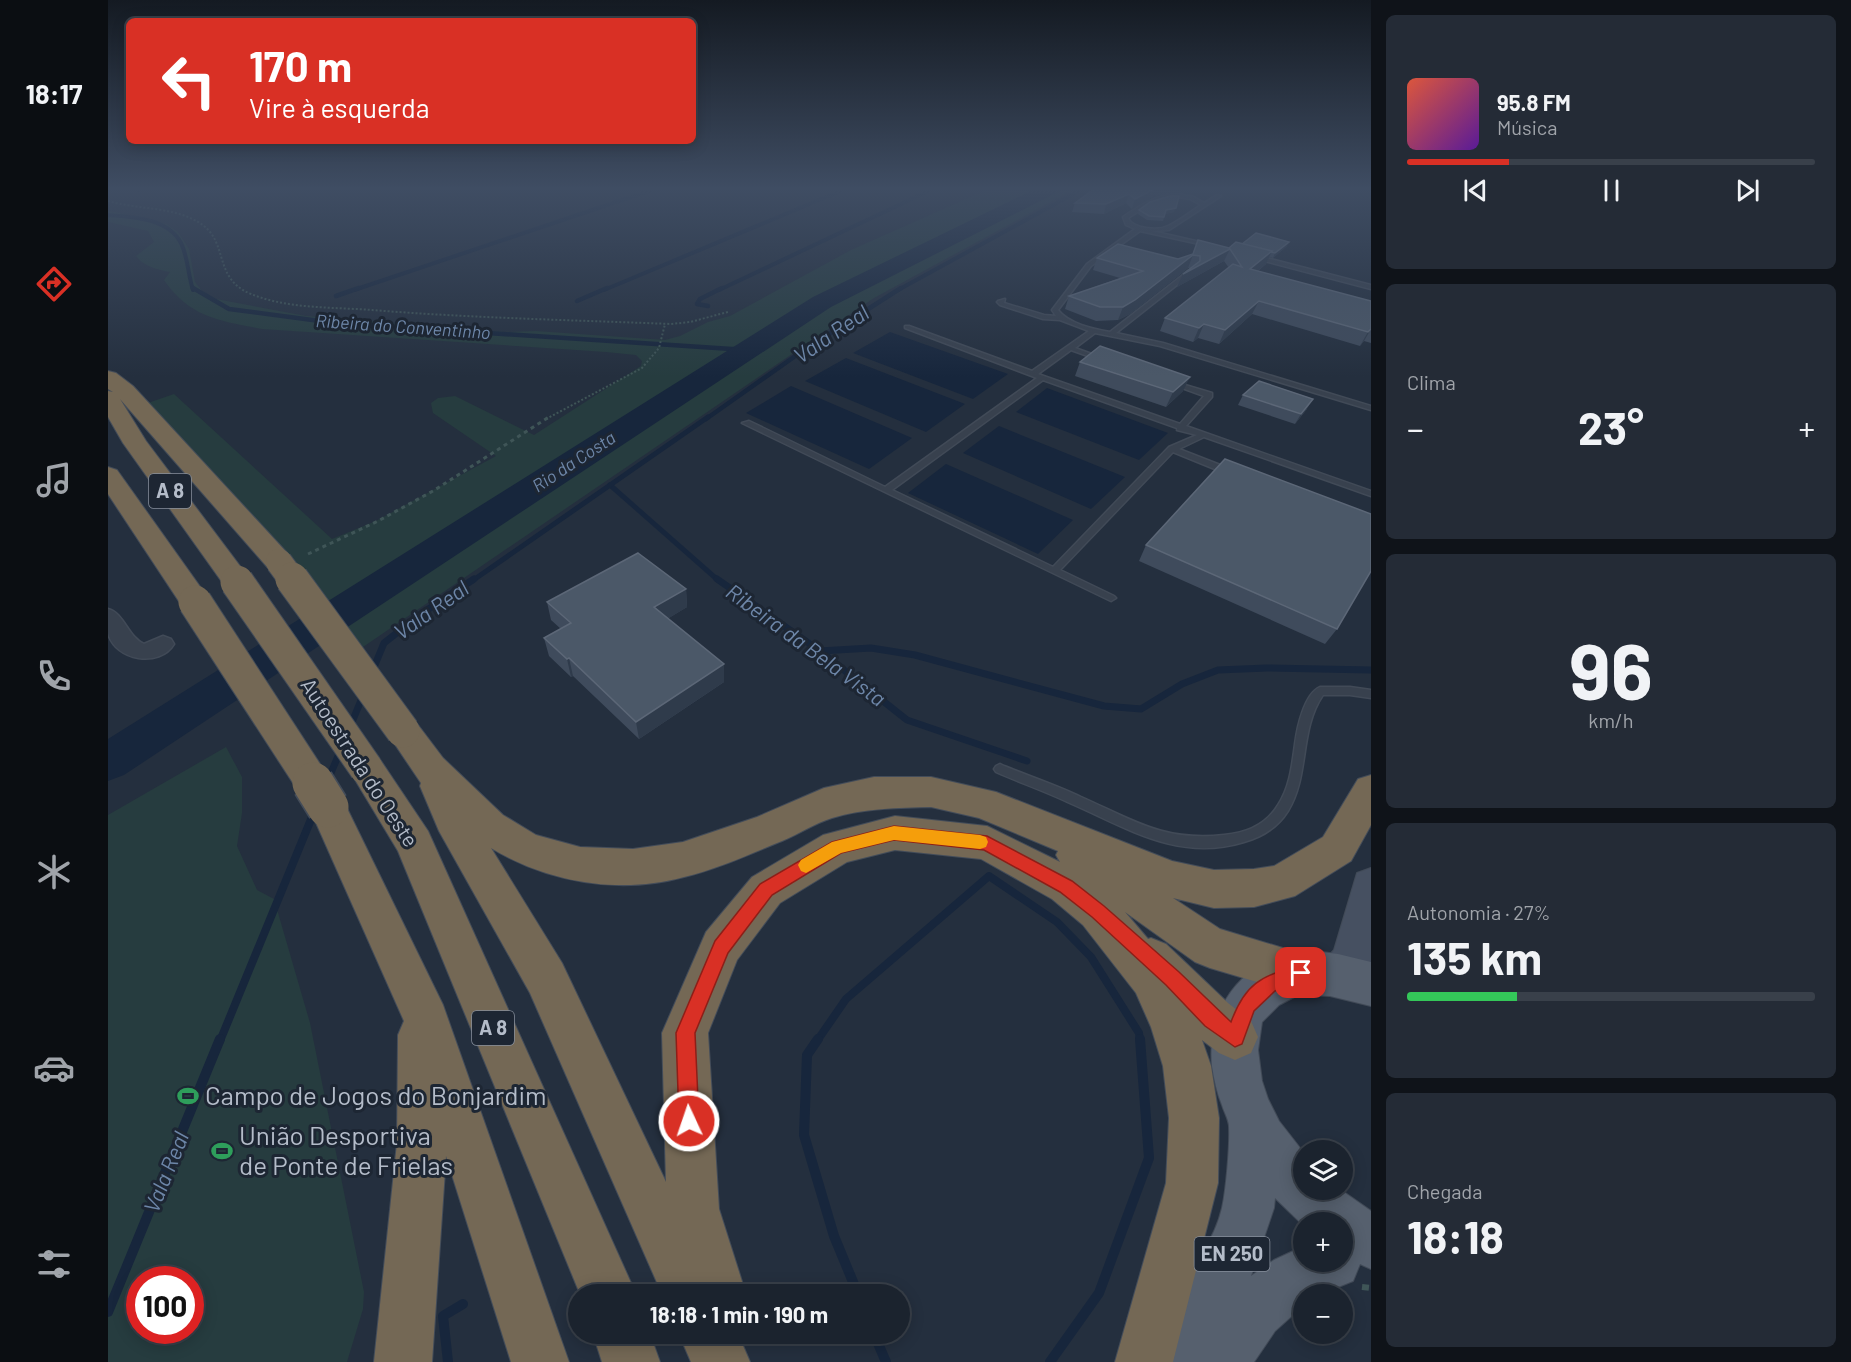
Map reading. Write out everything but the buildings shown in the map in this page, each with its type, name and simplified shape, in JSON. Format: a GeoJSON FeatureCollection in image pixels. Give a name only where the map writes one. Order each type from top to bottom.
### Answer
{"type":"FeatureCollection","features":[{"type":"Feature","properties":{"kind":"highway"},"geometry":{"type":"LineString","coordinates":[[108,378],[125,391],[294,558],[403,731],[430,768],[489,827],[526,849],[580,865],[633,867],[683,860],[769,829],[824,804],[874,793],[932,792],[983,803],[1171,879],[1214,890],[1254,888],[1281,883],[1337,849],[1371,790]]}},
{"type":"Feature","properties":{"kind":"highway","name":"Autoestrada do Oeste"},"geometry":{"type":"LineString","coordinates":[[108,398],[135,443],[237,582],[366,768],[414,843],[604,1284]]}},
{"type":"Feature","properties":{"kind":"highway","name":"A 8"},"geometry":{"type":"LineString","coordinates":[[108,475],[195,602],[328,807],[421,1005],[540,1362]]}},
{"type":"Feature","properties":{"kind":"highway"},"geometry":{"type":"LineString","coordinates":[[430,768],[452,819],[546,978],[685,1284]]}},
{"type":"Feature","properties":{"kind":"highway"},"geometry":{"type":"LineString","coordinates":[[1031,821],[1098,872],[1210,948],[1338,977]]}},
{"type":"Feature","properties":{"kind":"highway"},"geometry":{"type":"LineString","coordinates":[[715,1284],[693,1209],[685,1033],[721,947],[766,890],[837,847],[894,833],[987,843],[1066,886],[1098,911],[1173,978],[1212,1019],[1235,1037]]}},
{"type":"Feature","properties":{"kind":"highway"},"geometry":{"type":"LineString","coordinates":[[1098,911],[1152,978],[1173,1023],[1187,1066],[1194,1118],[1192,1183],[1144,1362]]}},
{"type":"Feature","properties":{"kind":"highway"},"geometry":{"type":"LineString","coordinates":[[403,1362],[422,1143],[421,1005]]}},
{"type":"Feature","properties":{"kind":"highway"},"geometry":{"type":"LineString","coordinates":[[386,1362],[407,1302]]}},
{"type":"Feature","properties":{"kind":"highway"},"geometry":{"type":"LineString","coordinates":[[626,1344],[632,1362]]}},
{"type":"Feature","properties":{"kind":"highway"},"geometry":{"type":"LineString","coordinates":[[713,1344],[722,1362]]}},
{"type":"Feature","properties":{"kind":"highway"},"geometry":{"type":"LineString","coordinates":[[732,1344],[737,1362]]}},
{"type":"Feature","properties":{"kind":"main road"},"geometry":{"type":"LineString","coordinates":[[1338,977],[1352,960],[1371,886]]}},
{"type":"Feature","properties":{"kind":"main road","name":"EN 250"},"geometry":{"type":"LineString","coordinates":[[1327,1212],[1280,1166],[1254,1124],[1237,1078],[1235,1037],[1246,1005],[1269,984],[1338,977]]}},
{"type":"Feature","properties":{"kind":"main road","name":"EN 250"},"geometry":{"type":"LineString","coordinates":[[1156,1362],[1231,1258],[1248,1208],[1254,1124]]}},
{"type":"Feature","properties":{"kind":"main road","name":"EN 250"},"geometry":{"type":"LineString","coordinates":[[1353,1231],[1371,1242]]}},
{"type":"Feature","properties":{"kind":"main road"},"geometry":{"type":"LineString","coordinates":[[1353,1260],[1371,1260]]}},
{"type":"Feature","properties":{"kind":"main road","name":"EN 250"},"geometry":{"type":"LineString","coordinates":[[1220,1362],[1258,1306],[1280,1286],[1304,1272]]}},
{"type":"Feature","properties":{"kind":"street"},"geometry":{"type":"LineString","coordinates":[[108,616],[124,644],[136,650],[157,649],[163,644]]}},
{"type":"Feature","properties":{"kind":"lane"},"geometry":{"type":"LineString","coordinates":[[1061,318],[1055,310],[1089,265],[1109,251]]}},
{"type":"Feature","properties":{"kind":"lane"},"geometry":{"type":"LineString","coordinates":[[1245,254],[1371,287]]}},
{"type":"Feature","properties":{"kind":"lane"},"geometry":{"type":"LineString","coordinates":[[1110,334],[1191,271]]}},
{"type":"Feature","properties":{"kind":"lane"},"geometry":{"type":"LineString","coordinates":[[1003,300],[1000,302],[1002,304],[1043,317],[1061,318],[1094,331],[1161,344],[1371,408]]}},
{"type":"Feature","properties":{"kind":"lane"},"geometry":{"type":"LineString","coordinates":[[907,327],[1180,428],[1371,494]]}},
{"type":"Feature","properties":{"kind":"lane"},"geometry":{"type":"LineString","coordinates":[[886,490],[1094,331]]}},
{"type":"Feature","properties":{"kind":"lane"},"geometry":{"type":"LineString","coordinates":[[1070,348],[1112,363]]}},
{"type":"Feature","properties":{"kind":"lane"},"geometry":{"type":"LineString","coordinates":[[1166,381],[1209,395],[1180,428]]}},
{"type":"Feature","properties":{"kind":"lane"},"geometry":{"type":"LineString","coordinates":[[746,423],[1111,598]]}},
{"type":"Feature","properties":{"kind":"lane"},"geometry":{"type":"LineString","coordinates":[[1054,571],[1172,449],[1202,435]]}},
{"type":"Feature","properties":{"kind":"lane"},"geometry":{"type":"LineString","coordinates":[[1172,449],[1244,477]]}},
{"type":"Feature","properties":{"kind":"lane"},"geometry":{"type":"LineString","coordinates":[[1000,769],[1167,841],[1207,844],[1253,836],[1272,823],[1284,806],[1297,779],[1299,743],[1309,704],[1320,691],[1371,694]]}},
{"type":"Feature","properties":{"kind":"path"},"geometry":{"type":"LineString","coordinates":[[217,251],[225,273],[234,284],[250,294],[311,306],[470,316],[664,324],[685,323],[728,312]]}},
{"type":"Feature","properties":{"kind":"path"},"geometry":{"type":"LineString","coordinates":[[294,558],[378,521],[433,491],[532,426],[642,368],[659,348],[664,324]]}},
{"type":"Feature","properties":{"kind":"green space"},"geometry":{"type":"Polygon","coordinates":[[[143,251],[189,251],[195,282],[202,291],[216,299],[306,316],[504,332],[536,331],[665,340],[680,336],[708,322],[730,316],[850,251],[961,251],[874,298],[363,647],[292,560],[142,405],[174,394],[332,539],[376,521],[496,456],[433,413],[431,403],[438,398],[455,396],[534,435],[641,366],[642,361],[636,355],[606,352],[262,329],[233,323],[207,316],[185,303],[164,280],[170,272],[147,265],[136,256],[143,251]]]}},
{"type":"Feature","properties":{"kind":"green space","name":"Campo de Jogos do Bonjardim"},"geometry":{"type":"Polygon","coordinates":[[[226,747],[242,777],[242,813],[237,846],[257,890],[274,899],[310,1023],[364,1292],[363,1309],[347,1362],[108,1362],[108,815],[226,747]]]}},
{"type":"Feature","properties":{"kind":"water"},"geometry":{"type":"Polygon","coordinates":[[[890,332],[1008,374],[973,399],[853,353],[890,332]]]}},
{"type":"Feature","properties":{"kind":"water"},"geometry":{"type":"Polygon","coordinates":[[[846,358],[965,404],[926,432],[805,381],[846,358]]]}},
{"type":"Feature","properties":{"kind":"water"},"geometry":{"type":"Polygon","coordinates":[[[791,386],[912,438],[869,469],[746,413],[791,386]]]}},
{"type":"Feature","properties":{"kind":"water"},"geometry":{"type":"Polygon","coordinates":[[[1047,388],[1168,433],[1139,460],[1016,412],[1047,388]]]}},
{"type":"Feature","properties":{"kind":"water"},"geometry":{"type":"Polygon","coordinates":[[[999,426],[1125,477],[1091,509],[963,453],[999,426]]]}},
{"type":"Feature","properties":{"kind":"water"},"geometry":{"type":"Polygon","coordinates":[[[946,464],[1073,520],[1038,554],[908,493],[946,464]]]}},
{"type":"Feature","properties":{"kind":"waterway","name":"Ribeira do Conventinho"},"geometry":{"type":"LineString","coordinates":[[184,251],[193,290]]}},
{"type":"Feature","properties":{"kind":"waterway"},"geometry":{"type":"LineString","coordinates":[[354,290],[472,251]]}},
{"type":"Feature","properties":{"kind":"waterway"},"geometry":{"type":"LineString","coordinates":[[604,290],[698,251]]}},
{"type":"Feature","properties":{"kind":"waterway"},"geometry":{"type":"LineString","coordinates":[[719,290],[802,251]]}},
{"type":"Feature","properties":{"kind":"waterway","name":"Rio da Costa"},"geometry":{"type":"LineString","coordinates":[[108,762],[822,302],[925,251]]}},
{"type":"Feature","properties":{"kind":"waterway","name":"Vala Real"},"geometry":{"type":"LineString","coordinates":[[898,290],[970,251]]}},
{"type":"Feature","properties":{"kind":"waterway","name":"Ribeira do Conventinho"},"geometry":{"type":"LineString","coordinates":[[193,288],[229,309],[335,323],[747,350]]}},
{"type":"Feature","properties":{"kind":"waterway"},"geometry":{"type":"LineString","coordinates":[[336,296],[359,288]]}},
{"type":"Feature","properties":{"kind":"waterway"},"geometry":{"type":"LineString","coordinates":[[577,301],[607,288]]}},
{"type":"Feature","properties":{"kind":"waterway"},"geometry":{"type":"LineString","coordinates":[[708,306],[697,304],[700,299],[722,288]]}},
{"type":"Feature","properties":{"kind":"waterway","name":"Vala Real"},"geometry":{"type":"LineString","coordinates":[[706,419],[801,352],[901,288]]}},
{"type":"Feature","properties":{"kind":"waterway","name":"Vala Real"},"geometry":{"type":"LineString","coordinates":[[610,485],[708,417]]}},
{"type":"Feature","properties":{"kind":"waterway","name":"Vala Real"},"geometry":{"type":"LineString","coordinates":[[472,581],[610,485]]}},
{"type":"Feature","properties":{"kind":"waterway","name":"Ribeira da Bela Vista"},"geometry":{"type":"LineString","coordinates":[[610,485],[719,581]]}},
{"type":"Feature","properties":{"kind":"waterway","name":"Vala Real"},"geometry":{"type":"LineString","coordinates":[[372,672],[384,643],[421,614],[474,579]]}},
{"type":"Feature","properties":{"kind":"waterway","name":"Ribeira da Bela Vista"},"geometry":{"type":"LineString","coordinates":[[717,579],[820,651]]}},
{"type":"Feature","properties":{"kind":"waterway"},"geometry":{"type":"LineString","coordinates":[[820,651],[871,648],[915,655],[1104,706],[1141,709],[1182,684],[1218,670],[1267,668],[1371,670]]}},
{"type":"Feature","properties":{"kind":"waterway","name":"Ribeira da Bela Vista"},"geometry":{"type":"LineString","coordinates":[[820,651],[907,720],[1027,761]]}},
{"type":"Feature","properties":{"kind":"waterway","name":"Vala Real"},"geometry":{"type":"LineString","coordinates":[[350,727],[364,693]]}},
{"type":"Feature","properties":{"kind":"waterway","name":"Vala Real"},"geometry":{"type":"LineString","coordinates":[[328,780],[341,749]]}},
{"type":"Feature","properties":{"kind":"waterway","name":"Vala Real"},"geometry":{"type":"LineString","coordinates":[[220,1041],[314,812]]}},
{"type":"Feature","properties":{"kind":"waterway"},"geometry":{"type":"LineString","coordinates":[[817,1041],[846,999],[989,876],[1057,922],[1091,957],[1139,1033],[1140,1041]]}},
{"type":"Feature","properties":{"kind":"waterway","name":"Vala Real"},"geometry":{"type":"LineString","coordinates":[[108,1312],[220,1039]]}},
{"type":"Feature","properties":{"kind":"waterway"},"geometry":{"type":"LineString","coordinates":[[818,1039],[807,1055],[804,1135],[834,1236],[854,1284]]}},
{"type":"Feature","properties":{"kind":"waterway","name":"Ribeira da Bela Vista"},"geometry":{"type":"LineString","coordinates":[[1050,1362],[1099,1293],[1149,1158],[1140,1039]]}},
{"type":"Feature","properties":{"kind":"waterway"},"geometry":{"type":"LineString","coordinates":[[448,1362],[443,1316],[463,1304]]}},
{"type":"Feature","properties":{"kind":"waterway"},"geometry":{"type":"LineString","coordinates":[[878,1344],[886,1362]]}},
{"type":"Feature","properties":{"kind":"slow traffic"},"geometry":{"type":"LineString","coordinates":[[806,865],[837,847],[894,833],[980,842]]}},
{"type":"Feature","properties":{"kind":"place","name":"Campo de Jogos do Bonjardim"},"geometry":{"type":"Point","coordinates":[188,1096]}},
{"type":"Feature","properties":{"kind":"place","name":"União Desportiva de Ponte de Frielas"},"geometry":{"type":"Point","coordinates":[222,1151]}},
{"type":"Feature","properties":{"kind":"route"},"geometry":{"type":"LineString","coordinates":[[689,1121],[685,1033],[721,947],[766,890],[837,847],[894,833],[987,843],[1066,886],[1098,911],[1173,978],[1212,1019],[1235,1037],[1246,1005],[1269,984],[1301,973]]}}]}
